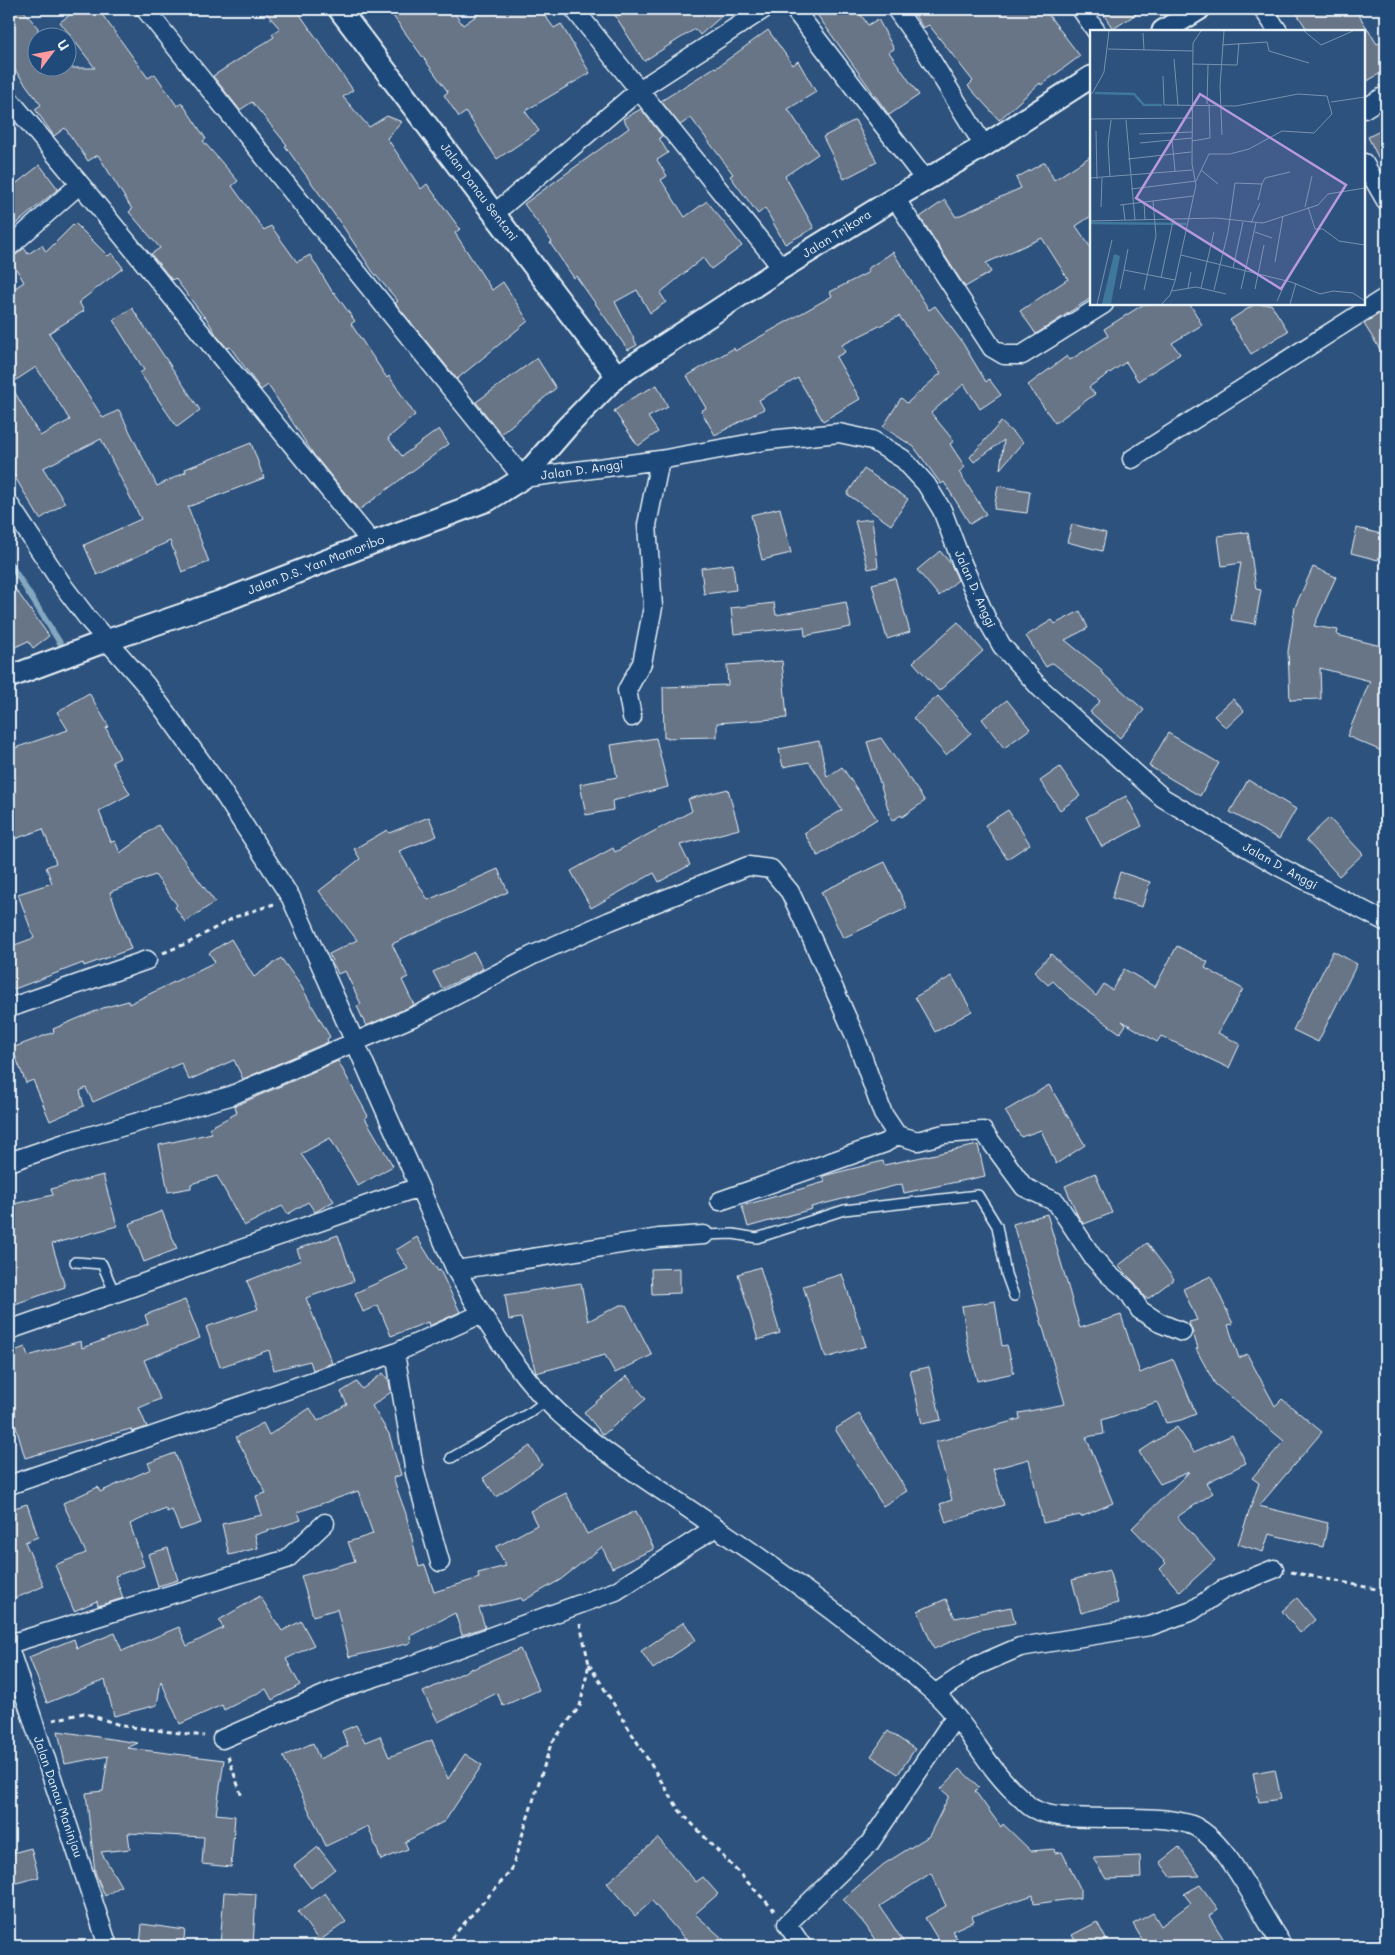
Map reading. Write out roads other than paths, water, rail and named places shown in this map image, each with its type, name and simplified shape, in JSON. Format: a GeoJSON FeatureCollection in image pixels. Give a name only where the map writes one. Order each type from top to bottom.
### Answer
{"type":"FeatureCollection","features":[{"type":"Feature","properties":{"kind":"street"},"geometry":{"type":"LineString","coordinates":[[145,9],[523,478]]}},
{"type":"Feature","properties":{"kind":"street","name":"Jalan Danau Sentani"},"geometry":{"type":"LineString","coordinates":[[339,9],[617,376]]}},
{"type":"Feature","properties":{"kind":"street"},"geometry":{"type":"LineString","coordinates":[[574,9],[782,268]]}},
{"type":"Feature","properties":{"kind":"street"},"geometry":{"type":"LineString","coordinates":[[495,214],[639,90],[764,9]]}},
{"type":"Feature","properties":{"kind":"street"},"geometry":{"type":"LineString","coordinates":[[794,9],[926,181]]}},
{"type":"Feature","properties":{"kind":"street"},"geometry":{"type":"LineString","coordinates":[[896,9],[925,50],[984,146]]}},
{"type":"Feature","properties":{"kind":"street"},"geometry":{"type":"LineString","coordinates":[[1081,9],[1095,30]]}},
{"type":"Feature","properties":{"kind":"street"},"geometry":{"type":"LineString","coordinates":[[1165,30],[1199,9]]}},
{"type":"Feature","properties":{"kind":"street"},"geometry":{"type":"LineString","coordinates":[[1263,9],[1277,30]]}},
{"type":"Feature","properties":{"kind":"street","name":"Jalan Trikora"},"geometry":{"type":"LineString","coordinates":[[591,402],[617,376],[669,341],[782,268],[894,198],[984,146],[1090,78]]}},
{"type":"Feature","properties":{"kind":"street"},"geometry":{"type":"LineString","coordinates":[[1365,108],[1386,95]]}},
{"type":"Feature","properties":{"kind":"street"},"geometry":{"type":"LineString","coordinates":[[9,101],[80,184],[372,543]]}},
{"type":"Feature","properties":{"kind":"street"},"geometry":{"type":"LineString","coordinates":[[1365,165],[1386,201]]}},
{"type":"Feature","properties":{"kind":"street"},"geometry":{"type":"LineString","coordinates":[[9,247],[80,184]]}},
{"type":"Feature","properties":{"kind":"street"},"geometry":{"type":"LineString","coordinates":[[894,198],[992,348],[1004,355],[1022,355],[1102,305]]}},
{"type":"Feature","properties":{"kind":"street"},"geometry":{"type":"LineString","coordinates":[[1132,459],[1386,297]]}},
{"type":"Feature","properties":{"kind":"street","name":"Jalan D.S. Yan Mamoribo"},"geometry":{"type":"LineString","coordinates":[[9,677],[106,641],[228,600],[372,543],[488,500],[523,478],[591,402]]}},
{"type":"Feature","properties":{"kind":"street","name":"Jalan D. Anggi"},"geometry":{"type":"LineString","coordinates":[[523,478],[660,460],[769,440],[839,433],[872,440],[903,459],[926,484],[942,510],[962,563],[987,620],[1002,646],[1040,688],[1163,798],[1280,868],[1386,922]]}},
{"type":"Feature","properties":{"kind":"street"},"geometry":{"type":"LineString","coordinates":[[632,717],[627,690],[642,663],[654,607],[647,525],[660,460]]}},
{"type":"Feature","properties":{"kind":"street"},"geometry":{"type":"LineString","coordinates":[[9,504],[64,587],[106,641],[146,686],[216,782],[291,898],[456,1270],[480,1314],[531,1382],[568,1421],[630,1469],[716,1527],[831,1609],[936,1694],[998,1776],[1034,1810],[1074,1817],[1171,1821],[1191,1825],[1206,1834],[1225,1854],[1248,1887],[1272,1931],[1283,1946]]}},
{"type":"Feature","properties":{"kind":"street"},"geometry":{"type":"LineString","coordinates":[[9,1162],[68,1142],[230,1096],[422,1013],[534,955],[610,921],[748,866],[771,869],[790,892],[812,937],[854,1036],[883,1114],[897,1135],[918,1140],[944,1134],[983,1131],[1024,1187],[1056,1202],[1092,1256],[1108,1274],[1127,1290],[1140,1310],[1182,1332]]}},
{"type":"Feature","properties":{"kind":"street"},"geometry":{"type":"LineString","coordinates":[[9,1008],[147,960]]}},
{"type":"Feature","properties":{"kind":"street"},"geometry":{"type":"LineString","coordinates":[[720,1201],[885,1143],[897,1135]]}},
{"type":"Feature","properties":{"kind":"street"},"geometry":{"type":"LineString","coordinates":[[9,1330],[420,1187]]}},
{"type":"Feature","properties":{"kind":"street"},"geometry":{"type":"LineString","coordinates":[[456,1270],[659,1238],[704,1235]]}},
{"type":"Feature","properties":{"kind":"street"},"geometry":{"type":"LineString","coordinates":[[9,1486],[395,1353],[480,1314]]}},
{"type":"Feature","properties":{"kind":"street"},"geometry":{"type":"LineString","coordinates":[[395,1353],[415,1473],[440,1562]]}},
{"type":"Feature","properties":{"kind":"street"},"geometry":{"type":"LineString","coordinates":[[9,1644],[287,1558],[325,1523]]}},
{"type":"Feature","properties":{"kind":"street"},"geometry":{"type":"LineString","coordinates":[[222,1739],[333,1691],[616,1590],[716,1527]]}},
{"type":"Feature","properties":{"kind":"street"},"geometry":{"type":"LineString","coordinates":[[936,1694],[976,1666],[1020,1647],[1150,1626],[1192,1611],[1224,1589],[1274,1569]]}},
{"type":"Feature","properties":{"kind":"street","name":"Jalan Danau Maninjau"},"geometry":{"type":"LineString","coordinates":[[9,1648],[108,1946]]}},
{"type":"Feature","properties":{"kind":"street"},"geometry":{"type":"LineString","coordinates":[[802,1946],[787,1924],[868,1844],[955,1717]]}},
{"type":"Feature","properties":{"kind":"lane"},"geometry":{"type":"LineString","coordinates":[[704,1235],[733,1234],[757,1238],[844,1210],[978,1195],[997,1226],[1006,1274],[1014,1296]]}},
{"type":"Feature","properties":{"kind":"lane"},"geometry":{"type":"LineString","coordinates":[[75,1262],[102,1264],[115,1294]]}},
{"type":"Feature","properties":{"kind":"lane"},"geometry":{"type":"LineString","coordinates":[[451,1458],[531,1412],[547,1400]]}},
{"type":"Feature","properties":{"kind":"waterway"},"geometry":{"type":"LineString","coordinates":[[9,562],[62,646]]}}]}
